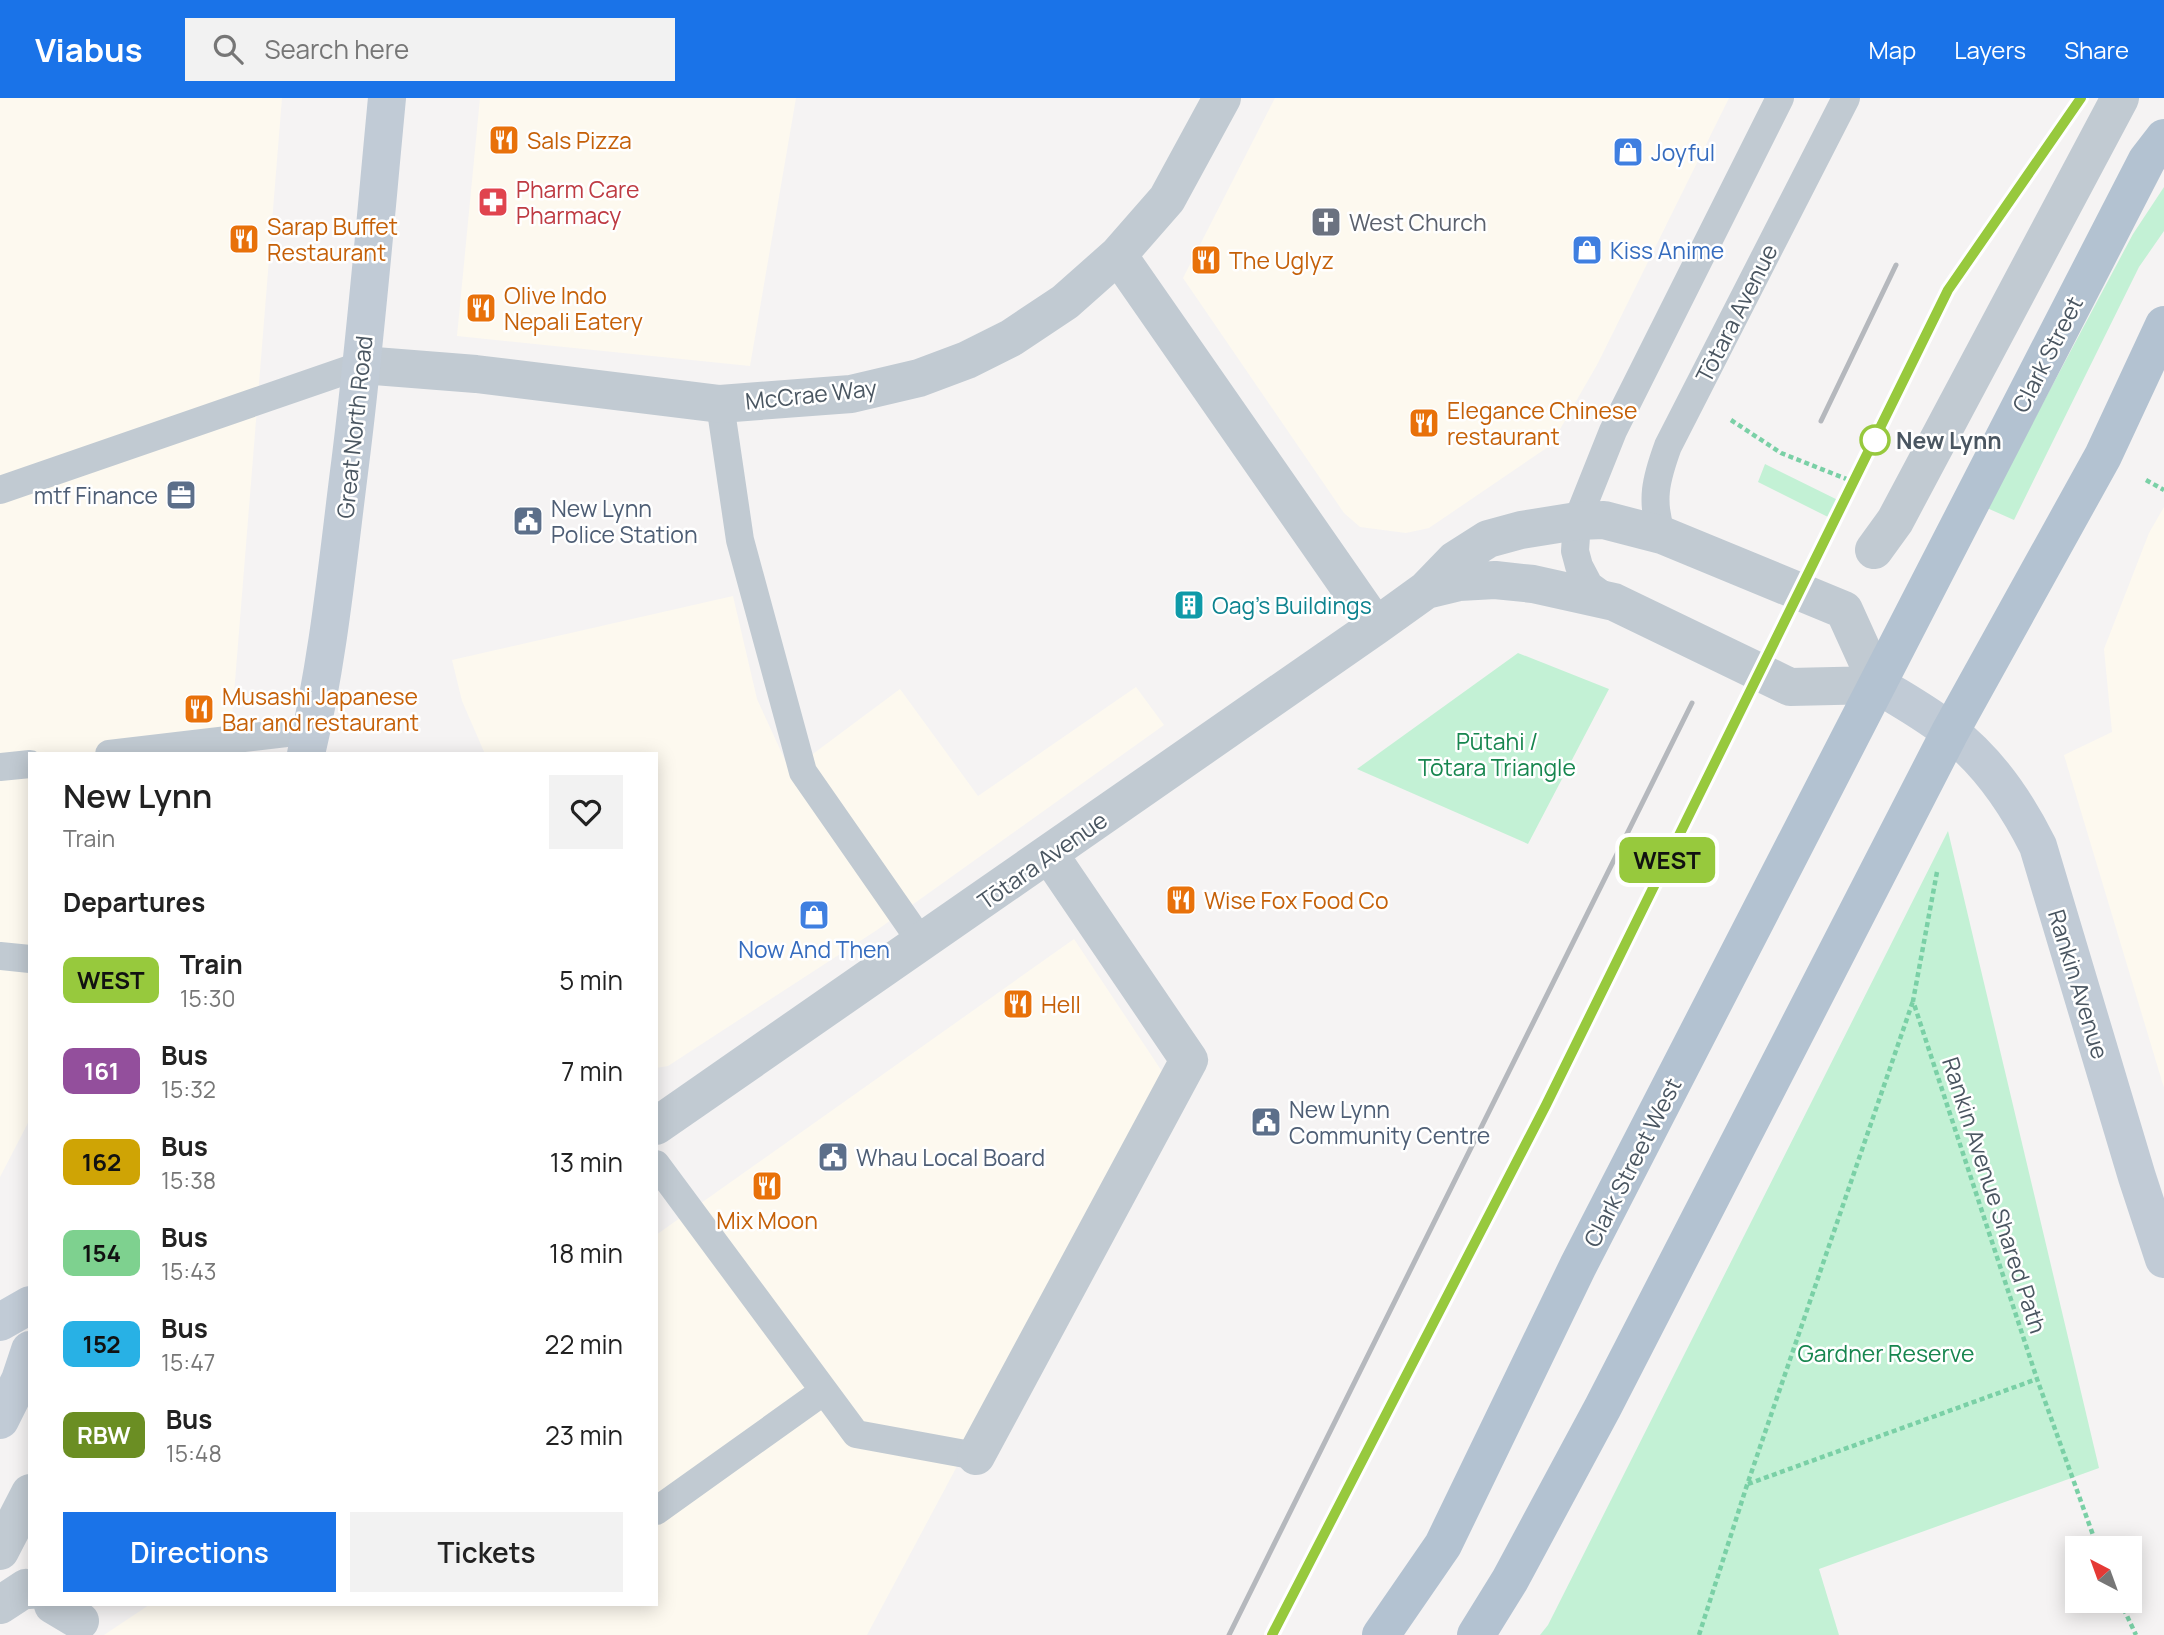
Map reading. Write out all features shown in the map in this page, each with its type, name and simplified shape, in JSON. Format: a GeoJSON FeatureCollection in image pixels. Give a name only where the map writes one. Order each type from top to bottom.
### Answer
{"type":"FeatureCollection","features":[{"type":"Feature","properties":{"kind":"main road","name":"Great North Road"},"geometry":{"type":"LineString","coordinates":[[309,742],[335,595],[362,365],[387,98]]}},
{"type":"Feature","properties":{"kind":"main road","name":"Clark Street"},"geometry":{"type":"LineString","coordinates":[[1878,685],[2147,160],[2164,138]]}},
{"type":"Feature","properties":{"kind":"main road"},"geometry":{"type":"LineString","coordinates":[[1476,1635],[1510,1580],[1603,1407],[1950,732],[2103,456],[2164,325]]}},
{"type":"Feature","properties":{"kind":"main road","name":"Rankin Avenue"},"geometry":{"type":"LineString","coordinates":[[1878,685],[1950,732],[1980,761],[2025,820],[2038,846],[2164,1259]]}},
{"type":"Feature","properties":{"kind":"main road","name":"Clark Street West"},"geometry":{"type":"LineString","coordinates":[[1381,1635],[1443,1545],[1578,1266],[1878,685]]}},
{"type":"Feature","properties":{"kind":"main road"},"geometry":{"type":"LineString","coordinates":[[0,1322],[28,1306]]}},
{"type":"Feature","properties":{"kind":"main road"},"geometry":{"type":"LineString","coordinates":[[0,1420],[20,1380],[28,1356]]}},
{"type":"Feature","properties":{"kind":"street","name":"McCrae Way"},"geometry":{"type":"LineString","coordinates":[[362,365],[476,374],[720,404],[851,394],[919,378],[967,360],[1011,338],[1065,302],[1118,255],[1167,199],[1222,98]]}},
{"type":"Feature","properties":{"kind":"street"},"geometry":{"type":"LineString","coordinates":[[1874,550],[1895,521],[1907,511],[2120,98]]}},
{"type":"Feature","properties":{"kind":"street"},"geometry":{"type":"LineString","coordinates":[[1118,255],[1376,626]]}},
{"type":"Feature","properties":{"kind":"street","name":"Tōtara Avenue"},"geometry":{"type":"LineString","coordinates":[[658,1125],[1376,626],[1426,590],[1455,560],[1488,539],[1521,530],[1577,521],[1604,520],[1662,535],[1844,610],[1878,685],[1790,687],[1614,602],[1533,584],[1495,580],[1459,582],[1426,590]]}},
{"type":"Feature","properties":{"kind":"street"},"geometry":{"type":"LineString","coordinates":[[976,1456],[1189,1060],[1049,854]]}},
{"type":"Feature","properties":{"kind":"street"},"geometry":{"type":"LineString","coordinates":[[0,1551],[28,1497]]}},
{"type":"Feature","properties":{"kind":"lane","name":"Tōtara Avenue"},"geometry":{"type":"LineString","coordinates":[[1614,602],[1589,584],[1579,566],[1575,551],[1577,521],[1613,430],[1780,98]]}},
{"type":"Feature","properties":{"kind":"lane","name":"Tōtara Avenue"},"geometry":{"type":"LineString","coordinates":[[1662,535],[1655,517],[1654,503],[1657,476],[1668,446],[1846,98]]}},
{"type":"Feature","properties":{"kind":"lane"},"geometry":{"type":"LineString","coordinates":[[0,489],[362,365]]}},
{"type":"Feature","properties":{"kind":"lane"},"geometry":{"type":"LineString","coordinates":[[720,404],[740,540],[803,772],[922,943]]}},
{"type":"Feature","properties":{"kind":"lane"},"geometry":{"type":"LineString","coordinates":[[142,752],[309,742]]}},
{"type":"Feature","properties":{"kind":"lane"},"geometry":{"type":"LineString","coordinates":[[0,767],[28,764]]}},
{"type":"Feature","properties":{"kind":"lane"},"geometry":{"type":"LineString","coordinates":[[0,956],[28,959]]}},
{"type":"Feature","properties":{"kind":"lane"},"geometry":{"type":"LineString","coordinates":[[658,1167],[856,1434],[976,1456]]}},
{"type":"Feature","properties":{"kind":"lane"},"geometry":{"type":"LineString","coordinates":[[658,1510],[824,1391]]}},
{"type":"Feature","properties":{"kind":"path"},"geometry":{"type":"LineString","coordinates":[[1737,408],[1731,421],[1781,453],[1907,511]]}},
{"type":"Feature","properties":{"kind":"path"},"geometry":{"type":"LineString","coordinates":[[2143,478],[2164,490]]}},
{"type":"Feature","properties":{"kind":"path","name":"Rankin Avenue Shared Path"},"geometry":{"type":"LineString","coordinates":[[1938,869],[1913,1000],[2037,1379],[2093,1536]]}},
{"type":"Feature","properties":{"kind":"path"},"geometry":{"type":"LineString","coordinates":[[1699,1635],[1747,1485],[1913,1000]]}},
{"type":"Feature","properties":{"kind":"path"},"geometry":{"type":"LineString","coordinates":[[1747,1485],[2037,1379]]}},
{"type":"Feature","properties":{"kind":"path"},"geometry":{"type":"LineString","coordinates":[[2126,1614],[2136,1635]]}},
{"type":"Feature","properties":{"kind":"shaded area"},"geometry":{"type":"Polygon","coordinates":[[[0,98],[282,98],[231,731],[220,752],[28,752],[28,1123],[0,1177],[0,98]]]}},
{"type":"Feature","properties":{"kind":"shaded area"},"geometry":{"type":"Polygon","coordinates":[[[480,98],[796,98],[750,366],[457,336],[480,98]]]}},
{"type":"Feature","properties":{"kind":"shaded area"},"geometry":{"type":"Polygon","coordinates":[[[1275,98],[1729,98],[1598,363],[1551,445],[1429,528],[1406,533],[1360,527],[1344,513],[1183,278],[1275,98]]]}},
{"type":"Feature","properties":{"kind":"shaded area"},"geometry":{"type":"Polygon","coordinates":[[[2164,507],[2164,1088],[2064,755],[2112,732],[2104,649],[2149,533],[2164,507]]]}},
{"type":"Feature","properties":{"kind":"shaded area"},"geometry":{"type":"Polygon","coordinates":[[[733,596],[757,699],[790,771],[900,689],[978,796],[1136,687],[1164,725],[877,930],[668,1066],[658,1068],[658,752],[484,752],[462,701],[452,660],[733,596]]]}},
{"type":"Feature","properties":{"kind":"shaded area"},"geometry":{"type":"Polygon","coordinates":[[[1074,939],[1165,1076],[867,1635],[104,1635],[148,1606],[658,1606],[658,1234],[1074,939]]]}},
{"type":"Feature","properties":{"kind":"green space"},"geometry":{"type":"Polygon","coordinates":[[[2164,187],[2164,231],[2139,267],[2014,520],[1987,508],[2133,234],[2164,187]]]}},
{"type":"Feature","properties":{"kind":"green space"},"geometry":{"type":"Polygon","coordinates":[[[1765,464],[1850,506],[1840,523],[1758,482],[1765,464]]]}},
{"type":"Feature","properties":{"kind":"green space","name":"Pūtahi / Tōtara Triangle"},"geometry":{"type":"Polygon","coordinates":[[[1518,653],[1609,689],[1528,844],[1357,769],[1518,653]]]}},
{"type":"Feature","properties":{"kind":"green space","name":"Gardner Reserve"},"geometry":{"type":"Polygon","coordinates":[[[1948,831],[2099,1468],[1819,1569],[1839,1635],[1540,1635],[1548,1625],[1948,831]]]}},
{"type":"Feature","properties":{"kind":"railway"},"geometry":{"type":"LineString","coordinates":[[1821,421],[1896,265]]}},
{"type":"Feature","properties":{"kind":"railway"},"geometry":{"type":"LineString","coordinates":[[1872,445],[1948,290]]}},
{"type":"Feature","properties":{"kind":"railway"},"geometry":{"type":"LineString","coordinates":[[1229,1635],[1692,703]]}},
{"type":"Feature","properties":{"kind":"railway"},"geometry":{"type":"LineString","coordinates":[[1272,1635],[1546,1105],[1736,720]]}},
{"type":"Feature","properties":{"kind":"train","name":"WEST"},"geometry":{"type":"LineString","coordinates":[[1272,1635],[1546,1105],[1948,290],[2081,98]]}},
{"type":"Feature","properties":{"kind":"place","name":"Sals Pizza"},"geometry":{"type":"Point","coordinates":[504,140]}},
{"type":"Feature","properties":{"kind":"place","name":"Joyful"},"geometry":{"type":"Point","coordinates":[1628,152]}},
{"type":"Feature","properties":{"kind":"place","name":"Pharm Care Pharmacy"},"geometry":{"type":"Point","coordinates":[493,202]}},
{"type":"Feature","properties":{"kind":"place","name":"West Church"},"geometry":{"type":"Point","coordinates":[1326,222]}},
{"type":"Feature","properties":{"kind":"place","name":"Sarap Buffet Restaurant"},"geometry":{"type":"Point","coordinates":[244,239]}},
{"type":"Feature","properties":{"kind":"place","name":"Kiss Anime"},"geometry":{"type":"Point","coordinates":[1587,250]}},
{"type":"Feature","properties":{"kind":"place","name":"The Uglyz"},"geometry":{"type":"Point","coordinates":[1206,260]}},
{"type":"Feature","properties":{"kind":"place","name":"Olive Indo Nepali Eatery"},"geometry":{"type":"Point","coordinates":[481,308]}},
{"type":"Feature","properties":{"kind":"place","name":"Elegance Chinese restaurant"},"geometry":{"type":"Point","coordinates":[1424,423]}},
{"type":"Feature","properties":{"kind":"place","name":"New Lynn"},"geometry":{"type":"Point","coordinates":[1875,440]}},
{"type":"Feature","properties":{"kind":"place","name":"mtf Finance"},"geometry":{"type":"Point","coordinates":[181,495]}},
{"type":"Feature","properties":{"kind":"place","name":"New Lynn Police Station"},"geometry":{"type":"Point","coordinates":[528,521]}},
{"type":"Feature","properties":{"kind":"place","name":"Oag's Buildings"},"geometry":{"type":"Point","coordinates":[1189,605]}},
{"type":"Feature","properties":{"kind":"place","name":"Musashi Japanese Bar and restaurant"},"geometry":{"type":"Point","coordinates":[199,709]}},
{"type":"Feature","properties":{"kind":"place","name":"Wise Fox Food Co"},"geometry":{"type":"Point","coordinates":[1181,900]}},
{"type":"Feature","properties":{"kind":"place","name":"Now And Then"},"geometry":{"type":"Point","coordinates":[814,915]}},
{"type":"Feature","properties":{"kind":"place","name":"Hell"},"geometry":{"type":"Point","coordinates":[1018,1004]}},
{"type":"Feature","properties":{"kind":"place","name":"New Lynn Community Centre"},"geometry":{"type":"Point","coordinates":[1266,1122]}},
{"type":"Feature","properties":{"kind":"place","name":"Whau Local Board"},"geometry":{"type":"Point","coordinates":[833,1157]}},
{"type":"Feature","properties":{"kind":"place","name":"Mix Moon"},"geometry":{"type":"Point","coordinates":[767,1186]}}]}
